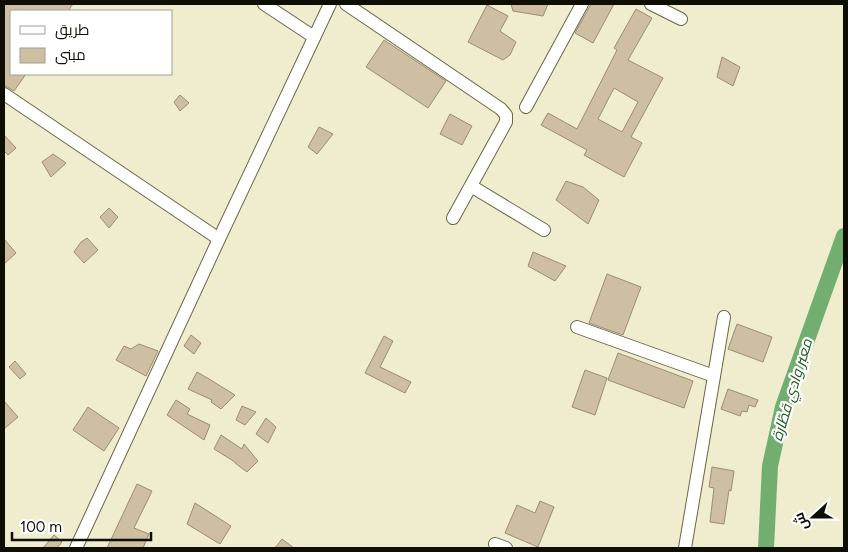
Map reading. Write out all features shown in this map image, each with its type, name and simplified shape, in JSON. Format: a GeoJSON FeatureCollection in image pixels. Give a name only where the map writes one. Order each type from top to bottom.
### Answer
{"type":"FeatureCollection","features":[{"type":"Feature","properties":{"kind":"street"},"geometry":{"type":"LineString","coordinates":[[264,4],[314,37]]}},
{"type":"Feature","properties":{"kind":"street"},"geometry":{"type":"LineString","coordinates":[[76,548],[330,4]]}},
{"type":"Feature","properties":{"kind":"street"},"geometry":{"type":"LineString","coordinates":[[346,4],[504,111],[506,122],[453,218]]}},
{"type":"Feature","properties":{"kind":"street"},"geometry":{"type":"LineString","coordinates":[[526,106],[582,4]]}},
{"type":"Feature","properties":{"kind":"street"},"geometry":{"type":"LineString","coordinates":[[651,4],[681,19]]}},
{"type":"Feature","properties":{"kind":"street"},"geometry":{"type":"LineString","coordinates":[[4,94],[219,239]]}},
{"type":"Feature","properties":{"kind":"street"},"geometry":{"type":"LineString","coordinates":[[471,186],[544,230]]}},
{"type":"Feature","properties":{"kind":"street"},"geometry":{"type":"LineString","coordinates":[[684,548],[724,317]]}},
{"type":"Feature","properties":{"kind":"street"},"geometry":{"type":"LineString","coordinates":[[577,327],[714,376]]}},
{"type":"Feature","properties":{"kind":"building"},"geometry":{"type":"Polygon","coordinates":[[[4,4],[73,4],[69,10],[10,10],[10,75],[25,75],[14,91],[4,85],[4,4]]]}},
{"type":"Feature","properties":{"kind":"building"},"geometry":{"type":"Polygon","coordinates":[[[511,4],[548,4],[543,16],[513,11],[511,4]]]}},
{"type":"Feature","properties":{"kind":"building"},"geometry":{"type":"Polygon","coordinates":[[[591,4],[614,4],[593,43],[575,33],[591,4]]]}},
{"type":"Feature","properties":{"kind":"building"},"geometry":{"type":"Polygon","coordinates":[[[487,5],[508,16],[500,31],[516,42],[510,55],[503,60],[468,42],[487,5]]]}},
{"type":"Feature","properties":{"kind":"building"},"geometry":{"type":"Polygon","coordinates":[[[636,9],[652,18],[628,60],[663,78],[631,137],[642,143],[624,177],[584,155],[587,150],[541,125],[548,113],[577,129],[617,50],[614,48],[636,9]],[[614,88],[598,119],[622,132],[638,102],[614,88]]]}},
{"type":"Feature","properties":{"kind":"building"},"geometry":{"type":"Polygon","coordinates":[[[384,40],[446,81],[428,108],[366,67],[384,40]]]}},
{"type":"Feature","properties":{"kind":"building"},"geometry":{"type":"Polygon","coordinates":[[[722,57],[740,67],[733,86],[717,77],[722,57]]]}},
{"type":"Feature","properties":{"kind":"building"},"geometry":{"type":"Polygon","coordinates":[[[180,95],[189,103],[180,111],[174,102],[180,95]]]}},
{"type":"Feature","properties":{"kind":"building"},"geometry":{"type":"Polygon","coordinates":[[[450,114],[472,126],[462,145],[440,134],[450,114]]]}},
{"type":"Feature","properties":{"kind":"building"},"geometry":{"type":"Polygon","coordinates":[[[319,127],[333,134],[317,154],[308,147],[319,127]]]}},
{"type":"Feature","properties":{"kind":"building"},"geometry":{"type":"Polygon","coordinates":[[[4,135],[16,148],[8,155],[4,151],[4,135]]]}},
{"type":"Feature","properties":{"kind":"building"},"geometry":{"type":"Polygon","coordinates":[[[53,154],[66,163],[51,177],[42,162],[53,154]]]}},
{"type":"Feature","properties":{"kind":"building"},"geometry":{"type":"Polygon","coordinates":[[[566,181],[583,187],[599,200],[588,224],[556,200],[566,181]]]}},
{"type":"Feature","properties":{"kind":"building"},"geometry":{"type":"Polygon","coordinates":[[[109,208],[118,217],[109,228],[100,217],[109,208]]]}},
{"type":"Feature","properties":{"kind":"building"},"geometry":{"type":"Polygon","coordinates":[[[87,238],[98,250],[84,263],[74,252],[81,242],[87,238]]]}},
{"type":"Feature","properties":{"kind":"building"},"geometry":{"type":"Polygon","coordinates":[[[4,239],[16,253],[4,264],[4,239]]]}},
{"type":"Feature","properties":{"kind":"building"},"geometry":{"type":"Polygon","coordinates":[[[533,252],[566,266],[555,281],[528,266],[533,252]]]}},
{"type":"Feature","properties":{"kind":"building"},"geometry":{"type":"Polygon","coordinates":[[[607,274],[641,287],[623,335],[589,323],[607,274]]]}},
{"type":"Feature","properties":{"kind":"building"},"geometry":{"type":"Polygon","coordinates":[[[737,324],[772,337],[763,362],[728,349],[737,324]]]}},
{"type":"Feature","properties":{"kind":"building"},"geometry":{"type":"Polygon","coordinates":[[[191,335],[201,343],[194,354],[184,346],[191,335]]]}},
{"type":"Feature","properties":{"kind":"building"},"geometry":{"type":"Polygon","coordinates":[[[384,336],[393,341],[380,367],[411,382],[405,393],[365,373],[384,336]]]}},
{"type":"Feature","properties":{"kind":"building"},"geometry":{"type":"Polygon","coordinates":[[[139,344],[158,351],[146,376],[116,360],[124,346],[131,349],[139,344]]]}},
{"type":"Feature","properties":{"kind":"building"},"geometry":{"type":"Polygon","coordinates":[[[618,353],[693,381],[684,408],[608,380],[618,353]]]}},
{"type":"Feature","properties":{"kind":"building"},"geometry":{"type":"Polygon","coordinates":[[[15,361],[26,374],[20,379],[9,367],[15,361]]]}},
{"type":"Feature","properties":{"kind":"building"},"geometry":{"type":"Polygon","coordinates":[[[585,370],[607,378],[595,415],[572,407],[585,370]]]}},
{"type":"Feature","properties":{"kind":"building"},"geometry":{"type":"Polygon","coordinates":[[[197,372],[235,395],[221,409],[211,402],[212,400],[188,389],[197,372]]]}},
{"type":"Feature","properties":{"kind":"building"},"geometry":{"type":"Polygon","coordinates":[[[728,389],[758,400],[755,407],[749,405],[747,412],[742,411],[740,416],[721,409],[728,389]]]}},
{"type":"Feature","properties":{"kind":"building"},"geometry":{"type":"Polygon","coordinates":[[[176,400],[190,409],[187,414],[210,425],[204,440],[167,415],[176,400]]]}},
{"type":"Feature","properties":{"kind":"building"},"geometry":{"type":"Polygon","coordinates":[[[4,401],[18,417],[4,429],[4,401]]]}},
{"type":"Feature","properties":{"kind":"building"},"geometry":{"type":"Polygon","coordinates":[[[242,406],[256,412],[245,425],[236,420],[242,406]]]}},
{"type":"Feature","properties":{"kind":"building"},"geometry":{"type":"Polygon","coordinates":[[[88,407],[119,428],[104,451],[73,430],[88,407]]]}},
{"type":"Feature","properties":{"kind":"building"},"geometry":{"type":"Polygon","coordinates":[[[266,418],[276,427],[268,443],[256,434],[266,418]]]}},
{"type":"Feature","properties":{"kind":"building"},"geometry":{"type":"Polygon","coordinates":[[[221,435],[242,449],[244,444],[258,461],[247,472],[214,449],[221,435]]]}},
{"type":"Feature","properties":{"kind":"building"},"geometry":{"type":"Polygon","coordinates":[[[712,467],[734,471],[724,524],[710,522],[714,488],[709,487],[712,467]]]}},
{"type":"Feature","properties":{"kind":"building"},"geometry":{"type":"Polygon","coordinates":[[[137,484],[152,491],[134,528],[149,534],[143,548],[107,548],[137,484]]]}},
{"type":"Feature","properties":{"kind":"building"},"geometry":{"type":"Polygon","coordinates":[[[540,501],[554,507],[538,547],[505,533],[517,505],[535,513],[540,501]]]}},
{"type":"Feature","properties":{"kind":"building"},"geometry":{"type":"Polygon","coordinates":[[[195,503],[231,526],[220,544],[187,524],[195,503]]]}},
{"type":"Feature","properties":{"kind":"building"},"geometry":{"type":"Polygon","coordinates":[[[54,535],[62,542],[57,548],[43,548],[54,535]]]}},
{"type":"Feature","properties":{"kind":"building"},"geometry":{"type":"Polygon","coordinates":[[[282,539],[294,548],[275,548],[282,539]]]}},
{"type":"Feature","properties":{"kind":"waterway","name":"معبر وادي قطّارة"},"geometry":{"type":"LineString","coordinates":[[766,548],[770,466],[783,407],[844,236]]}}]}
